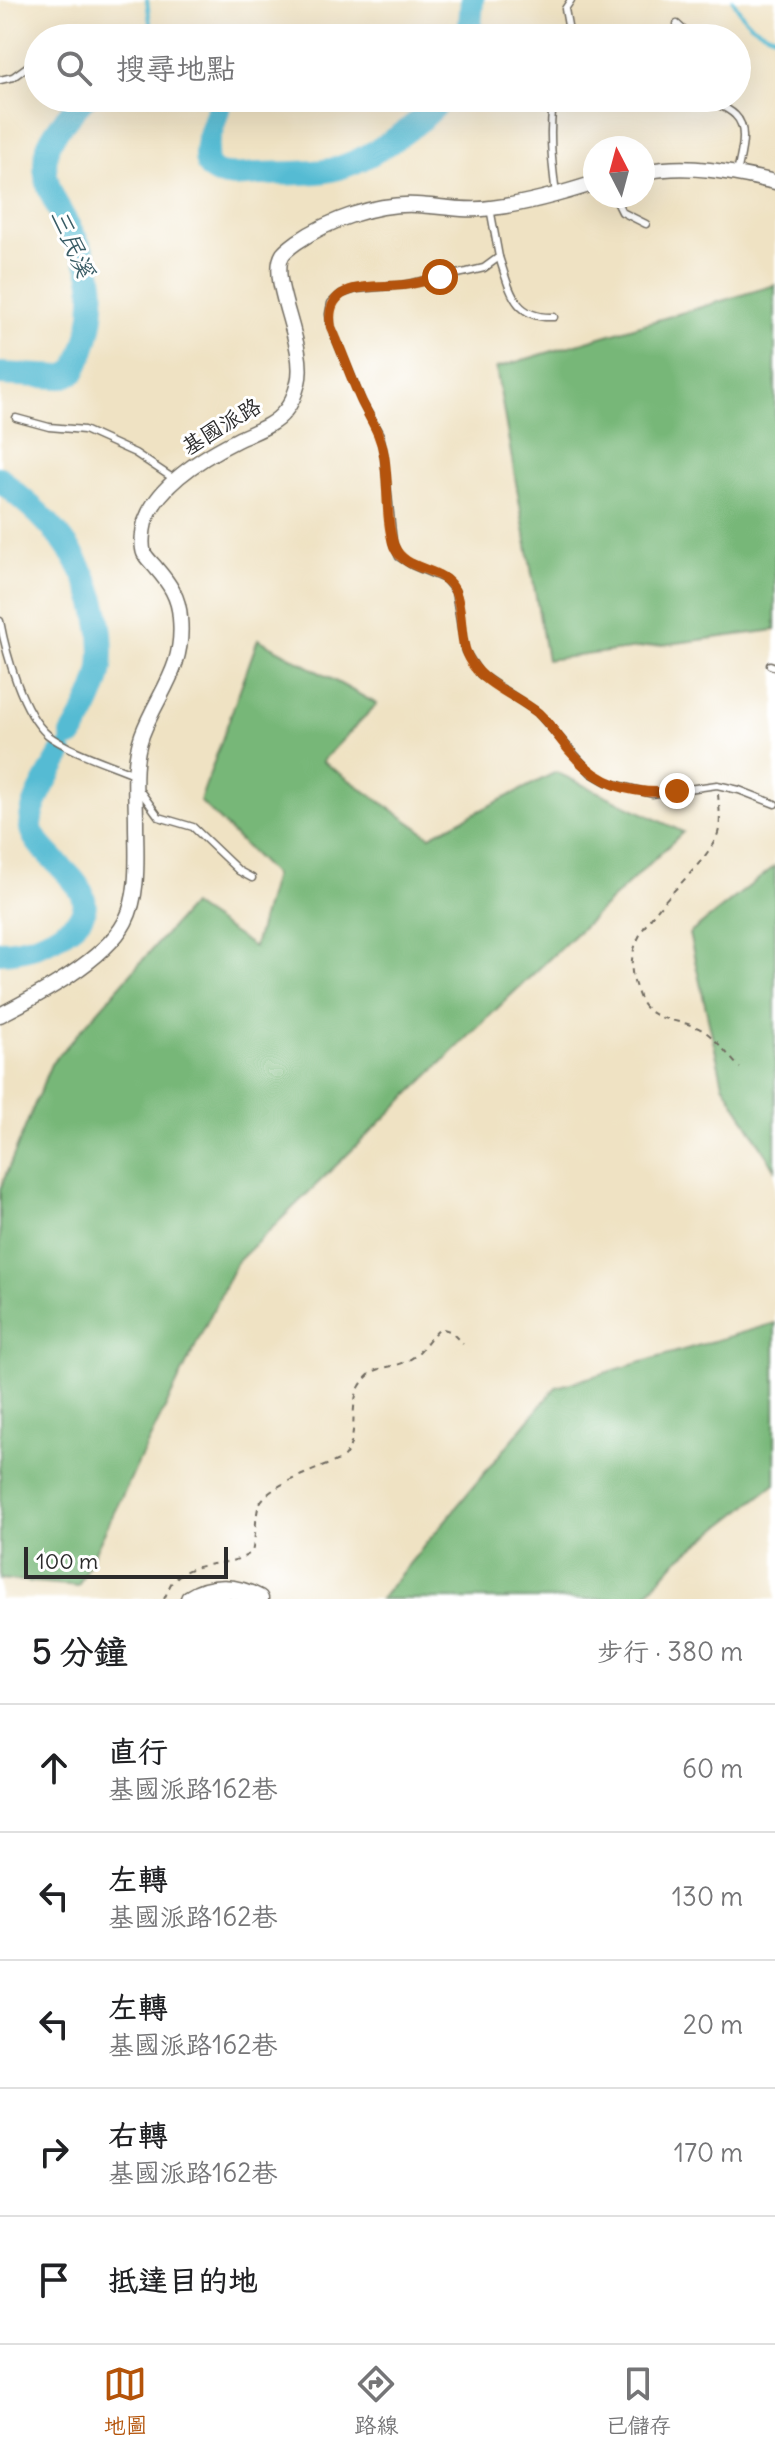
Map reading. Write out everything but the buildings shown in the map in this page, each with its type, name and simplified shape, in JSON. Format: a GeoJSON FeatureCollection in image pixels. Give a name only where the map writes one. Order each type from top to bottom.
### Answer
{"type":"FeatureCollection","features":[{"type":"Feature","properties":{"kind":"main road"},"geometry":{"type":"LineString","coordinates":[[190,1599],[199,1593],[226,1588],[246,1592],[259,1599]]}},
{"type":"Feature","properties":{"kind":"street"},"geometry":{"type":"LineString","coordinates":[[655,171],[694,167],[775,182]]}},
{"type":"Feature","properties":{"kind":"street","name":"基國派路"},"geometry":{"type":"LineString","coordinates":[[0,1015],[50,989],[85,964],[125,923],[133,896],[136,780],[142,735],[167,688],[180,651],[180,617],[175,592],[144,553],[145,522],[156,499],[192,466],[285,412],[298,386],[301,369],[297,340],[282,288],[279,268],[283,253],[298,241],[334,222],[367,211],[411,205],[490,208],[583,187]]}},
{"type":"Feature","properties":{"kind":"lane"},"geometry":{"type":"LineString","coordinates":[[568,24],[565,9],[571,0]]}},
{"type":"Feature","properties":{"kind":"lane"},"geometry":{"type":"LineString","coordinates":[[0,80],[13,77],[24,69]]}},
{"type":"Feature","properties":{"kind":"lane"},"geometry":{"type":"LineString","coordinates":[[552,112],[550,151],[556,195]]}},
{"type":"Feature","properties":{"kind":"lane"},"geometry":{"type":"LineString","coordinates":[[731,112],[741,123],[742,145],[737,174]]}},
{"type":"Feature","properties":{"kind":"lane"},"geometry":{"type":"LineString","coordinates":[[490,208],[499,257],[512,294],[526,313],[537,318],[554,317]]}},
{"type":"Feature","properties":{"kind":"lane"},"geometry":{"type":"LineString","coordinates":[[620,208],[646,224]]}},
{"type":"Feature","properties":{"kind":"lane"},"geometry":{"type":"LineString","coordinates":[[499,257],[484,268],[421,282],[356,289],[341,294],[331,303],[331,327],[362,402],[380,435],[393,543],[399,557],[445,579],[455,591],[465,651],[480,674],[537,712],[591,773],[607,782],[652,794],[717,785],[775,804]]}},
{"type":"Feature","properties":{"kind":"lane"},"geometry":{"type":"LineString","coordinates":[[16,418],[49,427],[84,430],[135,453],[177,480]]}},
{"type":"Feature","properties":{"kind":"lane"},"geometry":{"type":"LineString","coordinates":[[0,621],[16,679],[35,721],[47,734],[136,780],[159,817],[193,827],[239,871],[252,878]]}},
{"type":"Feature","properties":{"kind":"path"},"geometry":{"type":"LineString","coordinates":[[717,785],[719,832],[713,845],[657,910],[635,948],[631,964],[642,1005],[651,1013],[706,1032],[740,1068]]}},
{"type":"Feature","properties":{"kind":"path"},"geometry":{"type":"LineString","coordinates":[[164,1599],[173,1581],[192,1569],[245,1557],[252,1552],[258,1508],[262,1498],[273,1487],[343,1458],[349,1451],[352,1439],[355,1399],[370,1374],[377,1369],[410,1360],[440,1328],[446,1328],[463,1344]]}},
{"type":"Feature","properties":{"kind":"green space"},"geometry":{"type":"Polygon","coordinates":[[[775,285],[775,630],[547,660],[496,368],[775,285]]]}},
{"type":"Feature","properties":{"kind":"green space"},"geometry":{"type":"Polygon","coordinates":[[[258,639],[377,704],[322,761],[430,836],[556,772],[683,832],[236,1263],[78,1586],[0,1579],[0,1189],[51,1064],[191,905],[254,947],[274,875],[200,801],[258,639]]]}},
{"type":"Feature","properties":{"kind":"green space"},"geometry":{"type":"Polygon","coordinates":[[[775,866],[775,1169],[723,1084],[689,934],[775,866]]]}},
{"type":"Feature","properties":{"kind":"green space"},"geometry":{"type":"Polygon","coordinates":[[[775,1323],[775,1484],[676,1561],[642,1599],[380,1599],[556,1387],[775,1323]]]}},
{"type":"Feature","properties":{"kind":"waterway"},"geometry":{"type":"LineString","coordinates":[[147,0],[150,24]]}},
{"type":"Feature","properties":{"kind":"waterway","name":"三民溪"},"geometry":{"type":"LineString","coordinates":[[470,24],[472,0]]}},
{"type":"Feature","properties":{"kind":"waterway"},"geometry":{"type":"LineString","coordinates":[[733,0],[750,23],[775,36]]}},
{"type":"Feature","properties":{"kind":"waterway","name":"三民溪"},"geometry":{"type":"LineString","coordinates":[[0,374],[62,377],[74,372],[87,340],[93,305],[88,265],[54,199],[47,182],[45,165],[48,147],[55,133],[72,112]]}},
{"type":"Feature","properties":{"kind":"waterway","name":"三民溪"},"geometry":{"type":"LineString","coordinates":[[218,112],[207,144],[207,161],[214,171],[232,176],[308,173],[340,168],[389,143],[430,112]]}},
{"type":"Feature","properties":{"kind":"waterway","name":"三民溪"},"geometry":{"type":"LineString","coordinates":[[0,478],[41,516],[68,548],[95,604],[100,624],[101,667],[94,693],[72,735]]}},
{"type":"Feature","properties":{"kind":"waterway","name":"三民溪"},"geometry":{"type":"LineString","coordinates":[[0,952],[45,942],[61,934],[82,915],[84,902],[80,889],[36,840],[31,828],[36,801],[61,754]]}},
{"type":"Feature","properties":{"kind":"route"},"geometry":{"type":"LineString","coordinates":[[440,277],[403,285],[356,289],[341,294],[331,303],[329,314],[331,327],[362,402],[380,435],[393,543],[399,557],[445,579],[455,591],[465,651],[480,674],[537,712],[591,773],[607,782],[652,794],[677,791]]}}]}
